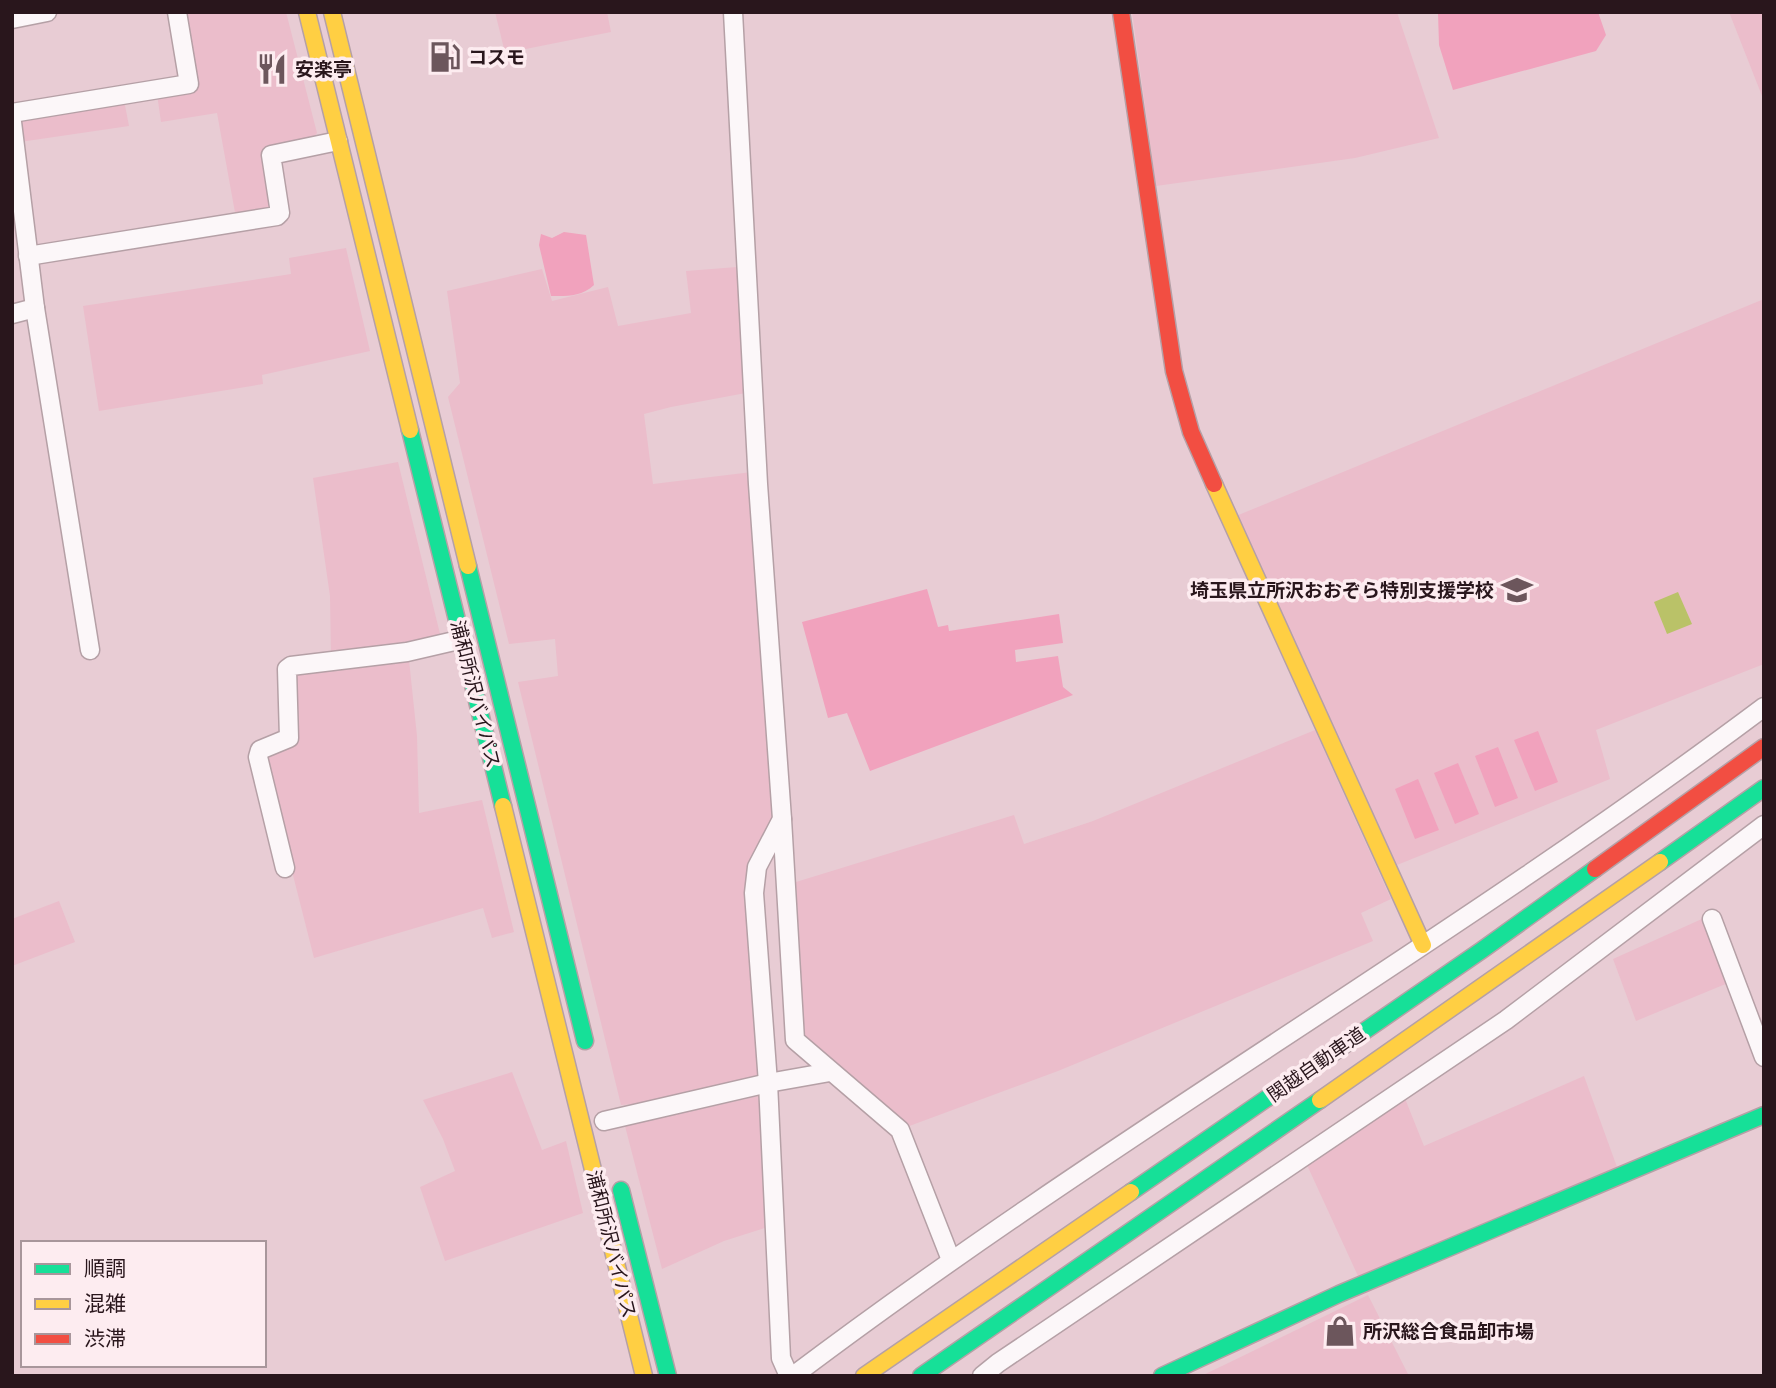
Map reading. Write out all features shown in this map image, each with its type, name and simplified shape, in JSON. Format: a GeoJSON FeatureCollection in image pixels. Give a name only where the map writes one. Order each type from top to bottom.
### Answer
{"type":"FeatureCollection","features":[{"type":"Feature","properties":{"kind":"main road","name":"浦和所沢バイパス"},"geometry":{"type":"LineString","coordinates":[[307,12],[644,1376]]}},
{"type":"Feature","properties":{"kind":"main road","name":"浦和所沢バイパス"},"geometry":{"type":"LineString","coordinates":[[332,12],[588,1055]]}},
{"type":"Feature","properties":{"kind":"main road"},"geometry":{"type":"LineString","coordinates":[[1121,12],[1174,370],[1191,432],[1423,945]]}},
{"type":"Feature","properties":{"kind":"main road","name":"関越自動車道"},"geometry":{"type":"LineString","coordinates":[[864,1376],[1482,950],[1764,747]]}},
{"type":"Feature","properties":{"kind":"main road","name":"関越自動車道"},"geometry":{"type":"LineString","coordinates":[[921,1376],[1505,972],[1764,788]]}},
{"type":"Feature","properties":{"kind":"main road"},"geometry":{"type":"LineString","coordinates":[[1162,1376],[1339,1294],[1764,1115]]}},
{"type":"Feature","properties":{"kind":"main road","name":"浦和所沢バイパス"},"geometry":{"type":"LineString","coordinates":[[617,1175],[668,1376]]}},
{"type":"Feature","properties":{"kind":"main road"},"geometry":{"type":"LineString","coordinates":[[930,1376],[990,1328]]}},
{"type":"Feature","properties":{"kind":"street"},"geometry":{"type":"LineString","coordinates":[[12,19],[47,12]]}},
{"type":"Feature","properties":{"kind":"street"},"geometry":{"type":"LineString","coordinates":[[12,113],[189,84],[177,12]]}},
{"type":"Feature","properties":{"kind":"street"},"geometry":{"type":"LineString","coordinates":[[733,12],[758,484],[771,632],[794,1040],[900,1130],[951,1260]]}},
{"type":"Feature","properties":{"kind":"street"},"geometry":{"type":"LineString","coordinates":[[12,122],[35,308],[90,650]]}},
{"type":"Feature","properties":{"kind":"street"},"geometry":{"type":"LineString","coordinates":[[28,256],[277,216],[281,213],[272,153],[338,141]]}},
{"type":"Feature","properties":{"kind":"street"},"geometry":{"type":"LineString","coordinates":[[12,314],[35,308]]}},
{"type":"Feature","properties":{"kind":"street"},"geometry":{"type":"LineString","coordinates":[[285,868],[258,757],[260,750],[289,738],[287,669],[291,666],[407,652],[463,639]]}},
{"type":"Feature","properties":{"kind":"street"},"geometry":{"type":"LineString","coordinates":[[782,819],[757,867],[754,893],[768,1083],[781,1358],[791,1376],[951,1260],[1423,945],[1634,801],[1764,707]]}},
{"type":"Feature","properties":{"kind":"street"},"geometry":{"type":"LineString","coordinates":[[982,1376],[1001,1369],[1506,1020],[1764,825]]}},
{"type":"Feature","properties":{"kind":"street"},"geometry":{"type":"LineString","coordinates":[[1712,919],[1764,1057]]}},
{"type":"Feature","properties":{"kind":"street"},"geometry":{"type":"LineString","coordinates":[[604,1121],[768,1083],[830,1072]]}},
{"type":"Feature","properties":{"kind":"shaded area"},"geometry":{"type":"Polygon","coordinates":[[[182,12],[286,12],[317,133],[311,141],[266,148],[264,153],[272,208],[236,218],[217,113],[161,122],[157,94],[196,88],[182,12]]]}},
{"type":"Feature","properties":{"kind":"shaded area"},"geometry":{"type":"Polygon","coordinates":[[[495,12],[607,12],[611,32],[505,53],[495,12]]]}},
{"type":"Feature","properties":{"kind":"shaded area"},"geometry":{"type":"Polygon","coordinates":[[[1132,12],[1397,12],[1439,138],[1355,158],[1156,186],[1132,12]]]}},
{"type":"Feature","properties":{"kind":"shaded area"},"geometry":{"type":"Polygon","coordinates":[[[1438,12],[1598,12],[1606,35],[1596,51],[1453,90],[1439,45],[1438,12]]]}},
{"type":"Feature","properties":{"kind":"shaded area"},"geometry":{"type":"Polygon","coordinates":[[[1729,12],[1764,12],[1764,101],[1729,12]]]}},
{"type":"Feature","properties":{"kind":"shaded area"},"geometry":{"type":"Polygon","coordinates":[[[124,100],[129,126],[20,142],[19,117],[124,100]]]}},
{"type":"Feature","properties":{"kind":"shaded area"},"geometry":{"type":"Polygon","coordinates":[[[564,232],[586,235],[594,285],[579,294],[551,296],[539,245],[541,234],[552,238],[564,232]]]}},
{"type":"Feature","properties":{"kind":"shaded area"},"geometry":{"type":"Polygon","coordinates":[[[346,248],[370,351],[262,375],[263,384],[99,411],[83,306],[291,274],[289,258],[346,248]]]}},
{"type":"Feature","properties":{"kind":"shaded area"},"geometry":{"type":"Polygon","coordinates":[[[737,267],[743,271],[751,392],[644,414],[653,484],[752,472],[776,818],[754,863],[759,1080],[672,1101],[621,1105],[518,682],[558,676],[555,639],[509,644],[448,397],[460,383],[447,291],[542,269],[552,301],[608,287],[618,326],[691,313],[686,271],[737,267]]]}},
{"type":"Feature","properties":{"kind":"shaded area","name":"埼玉県立所沢おおぞら特別支援学校"},"geometry":{"type":"Polygon","coordinates":[[[1764,299],[1764,664],[1596,730],[1610,779],[1397,865],[1236,516],[1764,299]]]}},
{"type":"Feature","properties":{"kind":"shaded area"},"geometry":{"type":"Polygon","coordinates":[[[398,462],[441,638],[331,656],[330,596],[313,478],[398,462]]]}},
{"type":"Feature","properties":{"kind":"shaded area"},"geometry":{"type":"Polygon","coordinates":[[[927,589],[938,627],[948,625],[949,631],[1059,614],[1063,643],[1015,650],[1016,662],[1058,656],[1063,687],[1073,695],[870,771],[847,713],[828,718],[802,622],[927,589]]]}},
{"type":"Feature","properties":{"kind":"shaded area"},"geometry":{"type":"Polygon","coordinates":[[[1678,592],[1692,624],[1667,634],[1654,602],[1678,592]]]}},
{"type":"Feature","properties":{"kind":"shaded area"},"geometry":{"type":"Polygon","coordinates":[[[409,660],[417,736],[419,813],[482,800],[514,932],[492,938],[483,908],[314,958],[263,757],[294,741],[292,675],[296,671],[409,660]]]}},
{"type":"Feature","properties":{"kind":"shaded area"},"geometry":{"type":"Polygon","coordinates":[[[1315,730],[1391,899],[1361,913],[1373,941],[1058,1071],[904,1128],[804,1034],[796,882],[1014,815],[1024,844],[1093,821],[1315,730]]]}},
{"type":"Feature","properties":{"kind":"shaded area"},"geometry":{"type":"Polygon","coordinates":[[[1538,731],[1558,782],[1535,791],[1514,740],[1538,731]]]}},
{"type":"Feature","properties":{"kind":"shaded area"},"geometry":{"type":"Polygon","coordinates":[[[1498,747],[1518,798],[1495,807],[1475,756],[1498,747]]]}},
{"type":"Feature","properties":{"kind":"shaded area"},"geometry":{"type":"Polygon","coordinates":[[[1458,763],[1479,814],[1455,824],[1434,773],[1458,763]]]}},
{"type":"Feature","properties":{"kind":"shaded area"},"geometry":{"type":"Polygon","coordinates":[[[1418,779],[1439,830],[1415,839],[1395,789],[1418,779]]]}},
{"type":"Feature","properties":{"kind":"shaded area"},"geometry":{"type":"Polygon","coordinates":[[[59,901],[75,942],[12,966],[12,919],[59,901]]]}},
{"type":"Feature","properties":{"kind":"shaded area"},"geometry":{"type":"Polygon","coordinates":[[[1704,918],[1728,983],[1636,1021],[1613,959],[1704,918]]]}},
{"type":"Feature","properties":{"kind":"shaded area"},"geometry":{"type":"Polygon","coordinates":[[[512,1072],[542,1150],[566,1141],[583,1213],[445,1261],[420,1187],[455,1171],[443,1139],[423,1100],[512,1072]]]}},
{"type":"Feature","properties":{"kind":"shaded area"},"geometry":{"type":"Polygon","coordinates":[[[1584,1076],[1617,1167],[1358,1276],[1307,1165],[1404,1096],[1424,1146],[1584,1076]]]}},
{"type":"Feature","properties":{"kind":"shaded area"},"geometry":{"type":"Polygon","coordinates":[[[763,1095],[771,1226],[724,1241],[662,1269],[625,1126],[763,1095]]]}},
{"type":"Feature","properties":{"kind":"shaded area","name":"所沢総合食品卸市場"},"geometry":{"type":"Polygon","coordinates":[[[1368,1295],[1409,1376],[1201,1376],[1222,1366],[1368,1295]]]}},
{"type":"Feature","properties":{"kind":"traffic: fast"},"geometry":{"type":"LineString","coordinates":[[410,430],[503,806]]}},
{"type":"Feature","properties":{"kind":"traffic: fast"},"geometry":{"type":"LineString","coordinates":[[468,566],[585,1041]]}},
{"type":"Feature","properties":{"kind":"traffic: fast"},"geometry":{"type":"LineString","coordinates":[[1660,862],[1764,788]]}},
{"type":"Feature","properties":{"kind":"traffic: fast"},"geometry":{"type":"LineString","coordinates":[[1131,1192],[1595,869]]}},
{"type":"Feature","properties":{"kind":"traffic: fast"},"geometry":{"type":"LineString","coordinates":[[921,1376],[1320,1100]]}},
{"type":"Feature","properties":{"kind":"traffic: fast"},"geometry":{"type":"LineString","coordinates":[[1162,1376],[1339,1294],[1764,1115]]}},
{"type":"Feature","properties":{"kind":"traffic: fast"},"geometry":{"type":"LineString","coordinates":[[621,1190],[668,1376]]}},
{"type":"Feature","properties":{"kind":"traffic: slow"},"geometry":{"type":"LineString","coordinates":[[307,12],[410,430]]}},
{"type":"Feature","properties":{"kind":"traffic: slow"},"geometry":{"type":"LineString","coordinates":[[332,12],[468,566]]}},
{"type":"Feature","properties":{"kind":"traffic: slow"},"geometry":{"type":"LineString","coordinates":[[1214,484],[1423,945]]}},
{"type":"Feature","properties":{"kind":"traffic: slow"},"geometry":{"type":"LineString","coordinates":[[503,806],[644,1376]]}},
{"type":"Feature","properties":{"kind":"traffic: slow"},"geometry":{"type":"LineString","coordinates":[[1320,1100],[1660,862]]}},
{"type":"Feature","properties":{"kind":"traffic: slow"},"geometry":{"type":"LineString","coordinates":[[864,1376],[1131,1192]]}},
{"type":"Feature","properties":{"kind":"traffic: jam"},"geometry":{"type":"LineString","coordinates":[[1121,12],[1174,371],[1191,432],[1214,484]]}},
{"type":"Feature","properties":{"kind":"traffic: jam"},"geometry":{"type":"LineString","coordinates":[[1595,869],[1764,747]]}},
{"type":"Feature","properties":{"kind":"place","name":"コスモ"},"geometry":{"type":"Point","coordinates":[445,57]}},
{"type":"Feature","properties":{"kind":"place","name":"安楽亭"},"geometry":{"type":"Point","coordinates":[272,69]}},
{"type":"Feature","properties":{"kind":"place","name":"埼玉県立所沢おおぞら特別支援学校"},"geometry":{"type":"Point","coordinates":[1517,590]}},
{"type":"Feature","properties":{"kind":"place","name":"所沢総合食品卸市場"},"geometry":{"type":"Point","coordinates":[1340,1331]}}]}
